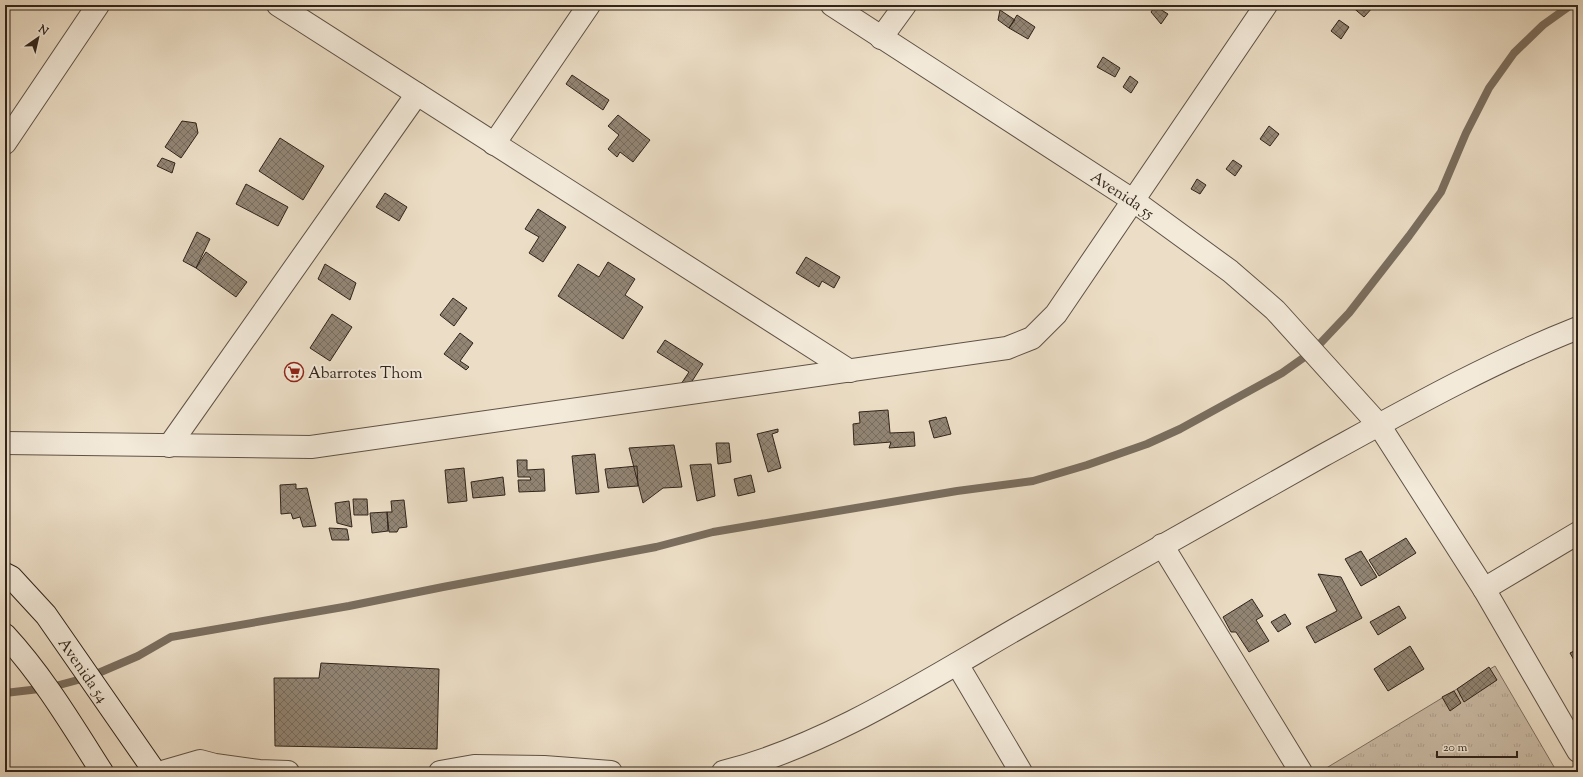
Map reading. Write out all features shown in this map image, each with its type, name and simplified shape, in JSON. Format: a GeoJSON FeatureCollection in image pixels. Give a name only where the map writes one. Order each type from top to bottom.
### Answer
{"type":"FeatureCollection","features":[{"type":"Feature","properties":{"kind":"street"},"geometry":{"type":"LineString","coordinates":[[5,144],[98,5]]}},
{"type":"Feature","properties":{"kind":"street"},"geometry":{"type":"LineString","coordinates":[[278,5],[850,371]]}},
{"type":"Feature","properties":{"kind":"street"},"geometry":{"type":"LineString","coordinates":[[494,144],[589,5]]}},
{"type":"Feature","properties":{"kind":"street","name":"Avenida 55"},"geometry":{"type":"LineString","coordinates":[[832,5],[1134,201],[1230,271],[1262,298],[1313,350],[1379,425],[1484,589],[1578,751]]}},
{"type":"Feature","properties":{"kind":"street"},"geometry":{"type":"LineString","coordinates":[[881,38],[905,5]]}},
{"type":"Feature","properties":{"kind":"street"},"geometry":{"type":"LineString","coordinates":[[5,443],[311,447],[1007,348],[1032,338],[1056,314],[1266,5]]}},
{"type":"Feature","properties":{"kind":"street"},"geometry":{"type":"LineString","coordinates":[[169,446],[417,94]]}},
{"type":"Feature","properties":{"kind":"street"},"geometry":{"type":"LineString","coordinates":[[723,772],[758,763],[840,727],[957,664],[1162,545],[1453,384],[1550,339],[1578,328]]}},
{"type":"Feature","properties":{"kind":"street"},"geometry":{"type":"LineString","coordinates":[[1484,589],[1578,533]]}},
{"type":"Feature","properties":{"kind":"street"},"geometry":{"type":"LineString","coordinates":[[1162,545],[1301,772]]}},
{"type":"Feature","properties":{"kind":"street","name":"Avenida 54"},"geometry":{"type":"LineString","coordinates":[[5,574],[11,577],[46,615],[155,772]]}},
{"type":"Feature","properties":{"kind":"street"},"geometry":{"type":"LineString","coordinates":[[5,635],[19,650],[53,696],[102,772]]}},
{"type":"Feature","properties":{"kind":"street"},"geometry":{"type":"LineString","coordinates":[[957,664],[1020,772]]}},
{"type":"Feature","properties":{"kind":"street"},"geometry":{"type":"LineString","coordinates":[[162,772],[200,760],[217,768],[288,772]]}},
{"type":"Feature","properties":{"kind":"street"},"geometry":{"type":"LineString","coordinates":[[440,772],[474,766],[544,767],[611,772]]}},
{"type":"Feature","properties":{"kind":"green space"},"geometry":{"type":"Polygon","coordinates":[[[1495,666],[1557,772],[1324,772],[1323,770],[1495,666]]]}},
{"type":"Feature","properties":{"kind":"building"},"geometry":{"type":"Polygon","coordinates":[[[1350,5],[1373,5],[1374,6],[1364,17],[1350,5]]]}},
{"type":"Feature","properties":{"kind":"building"},"geometry":{"type":"Polygon","coordinates":[[[1155,6],[1168,14],[1161,24],[1151,12],[1155,6]]]}},
{"type":"Feature","properties":{"kind":"building"},"geometry":{"type":"Polygon","coordinates":[[[1000,10],[1015,20],[1009,28],[998,20],[1000,10]]]}},
{"type":"Feature","properties":{"kind":"building"},"geometry":{"type":"Polygon","coordinates":[[[1017,15],[1035,27],[1028,39],[1009,28],[1017,15]]]}},
{"type":"Feature","properties":{"kind":"building"},"geometry":{"type":"Polygon","coordinates":[[[1339,20],[1349,27],[1341,39],[1331,31],[1339,20]]]}},
{"type":"Feature","properties":{"kind":"building"},"geometry":{"type":"Polygon","coordinates":[[[1103,57],[1120,68],[1115,77],[1097,67],[1103,57]]]}},
{"type":"Feature","properties":{"kind":"building"},"geometry":{"type":"Polygon","coordinates":[[[572,75],[609,100],[603,110],[566,84],[572,75]]]}},
{"type":"Feature","properties":{"kind":"building"},"geometry":{"type":"Polygon","coordinates":[[[1130,76],[1138,82],[1131,93],[1123,87],[1130,76]]]}},
{"type":"Feature","properties":{"kind":"building"},"geometry":{"type":"Polygon","coordinates":[[[618,115],[650,140],[633,162],[620,152],[617,157],[608,149],[619,135],[608,126],[618,115]]]}},
{"type":"Feature","properties":{"kind":"building"},"geometry":{"type":"Polygon","coordinates":[[[182,121],[196,123],[198,133],[181,158],[165,147],[182,121]]]}},
{"type":"Feature","properties":{"kind":"building"},"geometry":{"type":"Polygon","coordinates":[[[1269,126],[1279,134],[1270,146],[1260,139],[1269,126]]]}},
{"type":"Feature","properties":{"kind":"building"},"geometry":{"type":"Polygon","coordinates":[[[280,138],[324,166],[303,200],[259,171],[280,138]]]}},
{"type":"Feature","properties":{"kind":"building"},"geometry":{"type":"Polygon","coordinates":[[[162,158],[175,163],[172,173],[157,166],[162,158]]]}},
{"type":"Feature","properties":{"kind":"building"},"geometry":{"type":"Polygon","coordinates":[[[1233,160],[1242,166],[1235,176],[1226,169],[1233,160]]]}},
{"type":"Feature","properties":{"kind":"building"},"geometry":{"type":"Polygon","coordinates":[[[1197,179],[1206,185],[1200,194],[1191,189],[1197,179]]]}},
{"type":"Feature","properties":{"kind":"building"},"geometry":{"type":"Polygon","coordinates":[[[246,184],[288,207],[278,226],[236,204],[246,184]]]}},
{"type":"Feature","properties":{"kind":"building"},"geometry":{"type":"Polygon","coordinates":[[[385,193],[407,207],[399,221],[376,207],[385,193]]]}},
{"type":"Feature","properties":{"kind":"building"},"geometry":{"type":"Polygon","coordinates":[[[538,209],[566,227],[543,262],[529,253],[539,237],[525,229],[538,209]]]}},
{"type":"Feature","properties":{"kind":"building"},"geometry":{"type":"Polygon","coordinates":[[[197,232],[210,239],[196,268],[183,261],[197,232]]]}},
{"type":"Feature","properties":{"kind":"building"},"geometry":{"type":"Polygon","coordinates":[[[206,252],[247,282],[236,297],[196,268],[206,252]]]}},
{"type":"Feature","properties":{"kind":"building"},"geometry":{"type":"Polygon","coordinates":[[[806,257],[840,277],[834,288],[822,281],[819,287],[796,273],[806,257]]]}},
{"type":"Feature","properties":{"kind":"building"},"geometry":{"type":"Polygon","coordinates":[[[608,262],[635,279],[625,295],[643,307],[623,339],[558,296],[578,264],[599,277],[608,262]]]}},
{"type":"Feature","properties":{"kind":"building"},"geometry":{"type":"Polygon","coordinates":[[[325,264],[356,283],[350,300],[318,279],[325,264]]]}},
{"type":"Feature","properties":{"kind":"building"},"geometry":{"type":"Polygon","coordinates":[[[453,298],[467,308],[454,326],[440,315],[453,298]]]}},
{"type":"Feature","properties":{"kind":"building"},"geometry":{"type":"Polygon","coordinates":[[[332,314],[352,327],[330,361],[310,348],[332,314]]]}},
{"type":"Feature","properties":{"kind":"building"},"geometry":{"type":"Polygon","coordinates":[[[460,333],[473,343],[460,361],[469,367],[466,370],[444,354],[460,333]]]}},
{"type":"Feature","properties":{"kind":"building"},"geometry":{"type":"Polygon","coordinates":[[[665,340],[703,364],[689,386],[681,384],[689,372],[657,352],[665,340]]]}},
{"type":"Feature","properties":{"kind":"building"},"geometry":{"type":"Polygon","coordinates":[[[888,410],[890,433],[914,432],[915,446],[889,448],[891,442],[854,445],[853,424],[860,423],[859,412],[888,410]]]}},
{"type":"Feature","properties":{"kind":"building"},"geometry":{"type":"Polygon","coordinates":[[[946,417],[951,434],[934,438],[929,421],[946,417]]]}},
{"type":"Feature","properties":{"kind":"building"},"geometry":{"type":"Polygon","coordinates":[[[778,429],[778,432],[772,434],[781,468],[768,472],[757,434],[778,429]]]}},
{"type":"Feature","properties":{"kind":"building"},"geometry":{"type":"Polygon","coordinates":[[[716,443],[729,443],[731,462],[718,464],[716,443]]]}},
{"type":"Feature","properties":{"kind":"building"},"geometry":{"type":"Polygon","coordinates":[[[674,445],[682,487],[663,488],[643,503],[629,448],[674,445]]]}},
{"type":"Feature","properties":{"kind":"building"},"geometry":{"type":"Polygon","coordinates":[[[595,454],[599,492],[576,494],[572,456],[595,454]]]}},
{"type":"Feature","properties":{"kind":"building"},"geometry":{"type":"Polygon","coordinates":[[[517,460],[527,460],[527,470],[544,469],[545,491],[519,492],[518,480],[531,480],[530,477],[518,477],[517,460]]]}},
{"type":"Feature","properties":{"kind":"building"},"geometry":{"type":"Polygon","coordinates":[[[711,464],[715,496],[697,501],[690,465],[711,464]]]}},
{"type":"Feature","properties":{"kind":"building"},"geometry":{"type":"Polygon","coordinates":[[[637,466],[638,486],[608,488],[605,469],[637,466]]]}},
{"type":"Feature","properties":{"kind":"building"},"geometry":{"type":"Polygon","coordinates":[[[464,468],[467,501],[448,503],[445,470],[464,468]]]}},
{"type":"Feature","properties":{"kind":"building"},"geometry":{"type":"Polygon","coordinates":[[[751,475],[755,492],[738,496],[734,479],[751,475]]]}},
{"type":"Feature","properties":{"kind":"building"},"geometry":{"type":"Polygon","coordinates":[[[503,477],[505,495],[473,498],[471,482],[503,477]]]}},
{"type":"Feature","properties":{"kind":"building"},"geometry":{"type":"Polygon","coordinates":[[[296,484],[296,489],[307,488],[316,526],[303,527],[300,517],[293,519],[291,513],[281,514],[280,485],[296,484]]]}},
{"type":"Feature","properties":{"kind":"building"},"geometry":{"type":"Polygon","coordinates":[[[353,499],[367,499],[368,515],[354,515],[353,499]]]}},
{"type":"Feature","properties":{"kind":"building"},"geometry":{"type":"Polygon","coordinates":[[[404,500],[407,527],[399,528],[397,532],[389,532],[387,512],[392,512],[391,501],[404,500]]]}},
{"type":"Feature","properties":{"kind":"building"},"geometry":{"type":"Polygon","coordinates":[[[349,501],[352,527],[337,523],[335,503],[349,501]]]}},
{"type":"Feature","properties":{"kind":"building"},"geometry":{"type":"Polygon","coordinates":[[[387,512],[388,531],[372,533],[370,513],[387,512]]]}},
{"type":"Feature","properties":{"kind":"building"},"geometry":{"type":"Polygon","coordinates":[[[329,528],[347,529],[349,540],[332,540],[329,528]]]}},
{"type":"Feature","properties":{"kind":"building"},"geometry":{"type":"Polygon","coordinates":[[[1406,538],[1416,553],[1379,576],[1369,560],[1406,538]]]}},
{"type":"Feature","properties":{"kind":"building"},"geometry":{"type":"Polygon","coordinates":[[[1361,551],[1377,577],[1361,586],[1345,559],[1361,551]]]}},
{"type":"Feature","properties":{"kind":"building"},"geometry":{"type":"Polygon","coordinates":[[[1318,574],[1341,577],[1362,618],[1315,643],[1306,627],[1337,611],[1318,574]]]}},
{"type":"Feature","properties":{"kind":"building"},"geometry":{"type":"Polygon","coordinates":[[[1252,599],[1263,616],[1256,620],[1269,641],[1249,652],[1236,632],[1231,632],[1223,617],[1252,599]]]}},
{"type":"Feature","properties":{"kind":"building"},"geometry":{"type":"Polygon","coordinates":[[[1399,606],[1406,618],[1378,635],[1370,622],[1399,606]]]}},
{"type":"Feature","properties":{"kind":"building"},"geometry":{"type":"Polygon","coordinates":[[[1285,614],[1291,624],[1278,632],[1271,622],[1285,614]]]}},
{"type":"Feature","properties":{"kind":"building"},"geometry":{"type":"Polygon","coordinates":[[[1410,646],[1424,669],[1388,691],[1374,669],[1410,646]]]}},
{"type":"Feature","properties":{"kind":"building"},"geometry":{"type":"Polygon","coordinates":[[[1578,649],[1578,667],[1570,653],[1578,649]]]}},
{"type":"Feature","properties":{"kind":"building"},"geometry":{"type":"Polygon","coordinates":[[[321,663],[439,669],[437,749],[275,746],[274,678],[319,678],[321,663]]]}},
{"type":"Feature","properties":{"kind":"building"},"geometry":{"type":"Polygon","coordinates":[[[1489,667],[1497,680],[1464,702],[1457,689],[1489,667]]]}},
{"type":"Feature","properties":{"kind":"building"},"geometry":{"type":"Polygon","coordinates":[[[1454,691],[1461,703],[1450,711],[1442,697],[1454,691]]]}},
{"type":"Feature","properties":{"kind":"waterway"},"geometry":{"type":"LineString","coordinates":[[5,693],[48,688],[89,677],[138,656],[171,637],[349,606],[656,547],[713,532],[957,491],[1033,481],[1087,465],[1147,444],[1180,429],[1282,373],[1313,351],[1349,313],[1441,192],[1466,133],[1489,88],[1514,53],[1543,25],[1571,5]]}},
{"type":"Feature","properties":{"kind":"place","name":"Abarrotes Thom"},"geometry":{"type":"Point","coordinates":[294,372]}}]}
